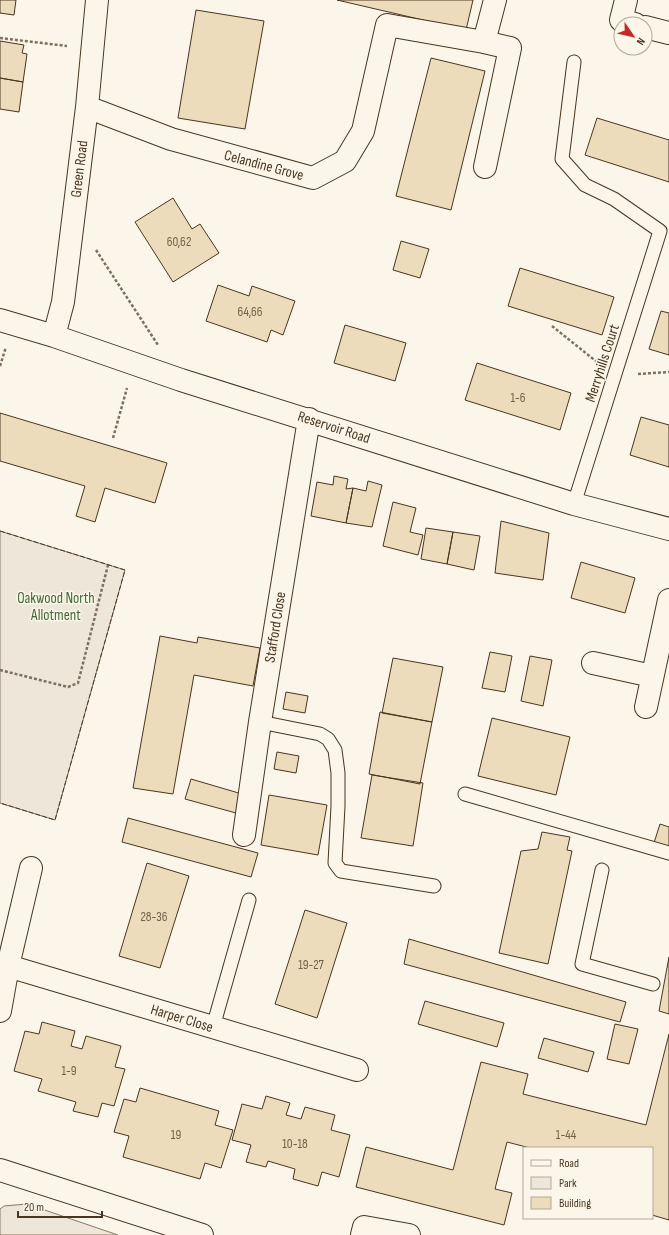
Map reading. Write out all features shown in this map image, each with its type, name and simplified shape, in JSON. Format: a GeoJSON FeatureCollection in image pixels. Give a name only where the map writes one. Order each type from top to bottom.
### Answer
{"type":"FeatureCollection","features":[{"type":"Feature","properties":{"kind":"street","name":"Green Road"},"geometry":{"type":"LineString","coordinates":[[54,336],[63,302],[87,107],[97,0]]}},
{"type":"Feature","properties":{"kind":"street"},"geometry":{"type":"LineString","coordinates":[[484,42],[495,0]]}},
{"type":"Feature","properties":{"kind":"street"},"geometry":{"type":"LineString","coordinates":[[622,16],[626,0]]}},
{"type":"Feature","properties":{"kind":"street","name":"Celandine Grove"},"geometry":{"type":"LineString","coordinates":[[87,107],[171,140],[313,178],[345,161],[363,131],[388,25],[510,48],[485,167]]}},
{"type":"Feature","properties":{"kind":"street"},"geometry":{"type":"LineString","coordinates":[[653,29],[669,33]]}},
{"type":"Feature","properties":{"kind":"street","name":"Reservoir Road"},"geometry":{"type":"LineString","coordinates":[[0,320],[54,336],[181,380],[309,419],[574,504],[669,529]]}},
{"type":"Feature","properties":{"kind":"street","name":"Stafford Close"},"geometry":{"type":"LineString","coordinates":[[244,835],[260,722],[309,419]]}},
{"type":"Feature","properties":{"kind":"street"},"geometry":{"type":"LineString","coordinates":[[646,707],[669,600]]}},
{"type":"Feature","properties":{"kind":"street"},"geometry":{"type":"LineString","coordinates":[[593,663],[652,676]]}},
{"type":"Feature","properties":{"kind":"street"},"geometry":{"type":"LineString","coordinates":[[0,1011],[8,966],[31,868]]}},
{"type":"Feature","properties":{"kind":"street","name":"Harper Close"},"geometry":{"type":"LineString","coordinates":[[8,966],[357,1070]]}},
{"type":"Feature","properties":{"kind":"street"},"geometry":{"type":"LineString","coordinates":[[0,1170],[202,1235]]}},
{"type":"Feature","properties":{"kind":"street"},"geometry":{"type":"LineString","coordinates":[[362,1235],[364,1227],[409,1235]]}},
{"type":"Feature","properties":{"kind":"lane","name":"Merryhills Court"},"geometry":{"type":"LineString","coordinates":[[574,62],[562,159],[585,185],[614,199],[665,231],[574,504]]}},
{"type":"Feature","properties":{"kind":"lane"},"geometry":{"type":"LineString","coordinates":[[260,722],[320,734],[328,739],[335,750],[338,773],[335,863],[342,871],[434,886]]}},
{"type":"Feature","properties":{"kind":"lane"},"geometry":{"type":"LineString","coordinates":[[465,794],[669,853]]}},
{"type":"Feature","properties":{"kind":"lane"},"geometry":{"type":"LineString","coordinates":[[602,870],[582,964],[653,984]]}},
{"type":"Feature","properties":{"kind":"lane"},"geometry":{"type":"LineString","coordinates":[[213,1027],[249,900]]}},
{"type":"Feature","properties":{"kind":"path"},"geometry":{"type":"LineString","coordinates":[[0,38],[93,49]]}},
{"type":"Feature","properties":{"kind":"path"},"geometry":{"type":"LineString","coordinates":[[95,248],[160,347]]}},
{"type":"Feature","properties":{"kind":"path"},"geometry":{"type":"LineString","coordinates":[[113,438],[134,363]]}},
{"type":"Feature","properties":{"kind":"path"},"geometry":{"type":"LineString","coordinates":[[0,670],[68,688],[78,683],[108,565]]}},
{"type":"Feature","properties":{"kind":"green space","name":"Oakwood North Allotment"},"geometry":{"type":"Polygon","coordinates":[[[0,531],[125,570],[55,820],[0,803],[0,531]]]}},
{"type":"Feature","properties":{"kind":"green space"},"geometry":{"type":"Polygon","coordinates":[[[27,1204],[118,1235],[0,1235],[0,1209],[4,1206],[27,1204]]]}},
{"type":"Feature","properties":{"kind":"building"},"geometry":{"type":"Polygon","coordinates":[[[0,0],[16,0],[14,15],[0,13],[0,0]]]}},
{"type":"Feature","properties":{"kind":"building"},"geometry":{"type":"Polygon","coordinates":[[[337,0],[473,0],[466,30],[337,0]]]}},
{"type":"Feature","properties":{"kind":"building"},"geometry":{"type":"Polygon","coordinates":[[[196,10],[264,21],[245,129],[178,118],[196,10]]]}},
{"type":"Feature","properties":{"kind":"building"},"geometry":{"type":"Polygon","coordinates":[[[0,41],[24,45],[22,53],[27,54],[23,82],[0,78],[0,41]]]}},
{"type":"Feature","properties":{"kind":"building"},"geometry":{"type":"Polygon","coordinates":[[[431,58],[485,71],[451,210],[396,196],[431,58]]]}},
{"type":"Feature","properties":{"kind":"building"},"geometry":{"type":"Polygon","coordinates":[[[0,78],[23,82],[19,112],[0,109],[0,78]]]}},
{"type":"Feature","properties":{"kind":"building"},"geometry":{"type":"Polygon","coordinates":[[[597,118],[669,140],[669,182],[585,155],[597,118]]]}},
{"type":"Feature","properties":{"kind":"building"},"geometry":{"type":"Polygon","coordinates":[[[173,198],[192,229],[200,224],[219,253],[173,282],[135,222],[173,198]]]}},
{"type":"Feature","properties":{"kind":"building"},"geometry":{"type":"Polygon","coordinates":[[[401,241],[429,249],[420,278],[393,270],[401,241]]]}},
{"type":"Feature","properties":{"kind":"building"},"geometry":{"type":"Polygon","coordinates":[[[520,268],[614,297],[602,335],[508,306],[520,268]]]}},
{"type":"Feature","properties":{"kind":"building"},"geometry":{"type":"Polygon","coordinates":[[[218,285],[249,296],[252,286],[295,301],[283,335],[271,330],[267,342],[206,321],[218,285]]]}},
{"type":"Feature","properties":{"kind":"building"},"geometry":{"type":"Polygon","coordinates":[[[661,311],[669,313],[669,355],[649,349],[661,311]]]}},
{"type":"Feature","properties":{"kind":"building"},"geometry":{"type":"Polygon","coordinates":[[[345,325],[406,343],[395,381],[334,363],[345,325]]]}},
{"type":"Feature","properties":{"kind":"building"},"geometry":{"type":"Polygon","coordinates":[[[477,363],[571,393],[560,430],[465,400],[477,363]]]}},
{"type":"Feature","properties":{"kind":"building"},"geometry":{"type":"Polygon","coordinates":[[[0,413],[167,463],[155,503],[105,488],[95,522],[76,516],[85,486],[0,461],[0,413]]]}},
{"type":"Feature","properties":{"kind":"building"},"geometry":{"type":"Polygon","coordinates":[[[641,417],[669,425],[669,467],[630,455],[641,417]]]}},
{"type":"Feature","properties":{"kind":"building"},"geometry":{"type":"Polygon","coordinates":[[[334,476],[348,479],[346,489],[353,488],[346,523],[311,516],[317,482],[333,485],[334,476]]]}},
{"type":"Feature","properties":{"kind":"building"},"geometry":{"type":"Polygon","coordinates":[[[368,481],[382,485],[372,527],[346,523],[353,488],[366,491],[368,481]]]}},
{"type":"Feature","properties":{"kind":"building"},"geometry":{"type":"Polygon","coordinates":[[[393,502],[416,508],[410,532],[423,535],[418,555],[383,546],[393,502]]]}},
{"type":"Feature","properties":{"kind":"building"},"geometry":{"type":"Polygon","coordinates":[[[501,521],[549,533],[543,580],[495,573],[501,521]]]}},
{"type":"Feature","properties":{"kind":"building"},"geometry":{"type":"Polygon","coordinates":[[[426,528],[453,532],[447,564],[421,559],[426,528]]]}},
{"type":"Feature","properties":{"kind":"building"},"geometry":{"type":"Polygon","coordinates":[[[453,532],[480,536],[474,570],[447,564],[453,532]]]}},
{"type":"Feature","properties":{"kind":"building"},"geometry":{"type":"Polygon","coordinates":[[[581,562],[635,578],[625,613],[571,598],[581,562]]]}},
{"type":"Feature","properties":{"kind":"building"},"geometry":{"type":"Polygon","coordinates":[[[160,636],[197,643],[198,637],[260,648],[253,686],[194,675],[173,794],[133,788],[160,636]]]}},
{"type":"Feature","properties":{"kind":"building"},"geometry":{"type":"Polygon","coordinates":[[[490,652],[512,656],[505,692],[482,688],[490,652]]]}},
{"type":"Feature","properties":{"kind":"building"},"geometry":{"type":"Polygon","coordinates":[[[530,656],[552,660],[543,706],[521,701],[530,656]]]}},
{"type":"Feature","properties":{"kind":"building"},"geometry":{"type":"Polygon","coordinates":[[[393,658],[443,667],[432,722],[382,713],[393,658]]]}},
{"type":"Feature","properties":{"kind":"building"},"geometry":{"type":"Polygon","coordinates":[[[286,692],[308,696],[305,713],[283,709],[286,692]]]}},
{"type":"Feature","properties":{"kind":"building"},"geometry":{"type":"Polygon","coordinates":[[[380,712],[432,722],[420,784],[369,774],[380,712]]]}},
{"type":"Feature","properties":{"kind":"building"},"geometry":{"type":"Polygon","coordinates":[[[492,718],[570,737],[556,795],[478,776],[492,718]]]}},
{"type":"Feature","properties":{"kind":"building"},"geometry":{"type":"Polygon","coordinates":[[[277,752],[299,756],[296,773],[274,769],[277,752]]]}},
{"type":"Feature","properties":{"kind":"building"},"geometry":{"type":"Polygon","coordinates":[[[372,775],[423,783],[413,846],[361,838],[372,775]]]}},
{"type":"Feature","properties":{"kind":"building"},"geometry":{"type":"Polygon","coordinates":[[[191,779],[242,794],[236,813],[185,799],[191,779]]]}},
{"type":"Feature","properties":{"kind":"building"},"geometry":{"type":"Polygon","coordinates":[[[269,795],[327,805],[318,855],[261,845],[269,795]]]}},
{"type":"Feature","properties":{"kind":"building"},"geometry":{"type":"Polygon","coordinates":[[[128,818],[258,853],[251,877],[122,842],[128,818]]]}},
{"type":"Feature","properties":{"kind":"building"},"geometry":{"type":"Polygon","coordinates":[[[660,824],[669,827],[669,851],[653,846],[660,824]]]}},
{"type":"Feature","properties":{"kind":"building"},"geometry":{"type":"Polygon","coordinates":[[[542,832],[570,837],[567,850],[572,851],[548,964],[499,953],[521,851],[538,849],[542,832]]]}},
{"type":"Feature","properties":{"kind":"building"},"geometry":{"type":"Polygon","coordinates":[[[147,863],[189,876],[160,968],[119,956],[147,863]]]}},
{"type":"Feature","properties":{"kind":"building"},"geometry":{"type":"Polygon","coordinates":[[[305,910],[347,923],[317,1018],[275,1004],[305,910]]]}},
{"type":"Feature","properties":{"kind":"building"},"geometry":{"type":"Polygon","coordinates":[[[409,939],[626,1002],[620,1022],[404,964],[409,939]]]}},
{"type":"Feature","properties":{"kind":"building"},"geometry":{"type":"Polygon","coordinates":[[[669,957],[669,1014],[659,1011],[669,957]]]}},
{"type":"Feature","properties":{"kind":"building"},"geometry":{"type":"Polygon","coordinates":[[[425,1001],[504,1023],[497,1047],[418,1024],[425,1001]]]}},
{"type":"Feature","properties":{"kind":"building"},"geometry":{"type":"Polygon","coordinates":[[[42,1022],[75,1031],[71,1046],[82,1049],[86,1036],[121,1046],[115,1067],[125,1069],[114,1106],[102,1103],[98,1117],[73,1111],[76,1102],[38,1091],[42,1079],[14,1071],[25,1031],[39,1034],[42,1022]]]}},
{"type":"Feature","properties":{"kind":"building"},"geometry":{"type":"Polygon","coordinates":[[[615,1024],[638,1029],[629,1064],[607,1059],[615,1024]]]}},
{"type":"Feature","properties":{"kind":"building"},"geometry":{"type":"Polygon","coordinates":[[[669,1034],[669,1220],[653,1215],[653,1147],[526,1147],[507,1142],[495,1189],[512,1193],[504,1225],[356,1187],[366,1147],[453,1170],[481,1062],[528,1074],[523,1094],[646,1125],[669,1034]]]}},
{"type":"Feature","properties":{"kind":"building"},"geometry":{"type":"Polygon","coordinates":[[[544,1038],[594,1052],[588,1072],[538,1058],[544,1038]]]}},
{"type":"Feature","properties":{"kind":"building"},"geometry":{"type":"Polygon","coordinates":[[[140,1088],[219,1111],[215,1125],[233,1130],[221,1168],[205,1163],[200,1179],[123,1157],[129,1136],[114,1132],[124,1099],[136,1102],[140,1088]]]}},
{"type":"Feature","properties":{"kind":"building"},"geometry":{"type":"Polygon","coordinates":[[[266,1096],[290,1103],[286,1115],[301,1119],[305,1107],[335,1115],[331,1130],[350,1135],[339,1177],[322,1172],[318,1186],[293,1179],[295,1169],[268,1161],[266,1167],[246,1162],[251,1145],[232,1140],[242,1104],[262,1109],[266,1096]]]}},
{"type":"Feature","properties":{"kind":"fence"},"geometry":{"type":"LineString","coordinates":[[0,531],[125,570],[55,820],[0,803]]}}]}
